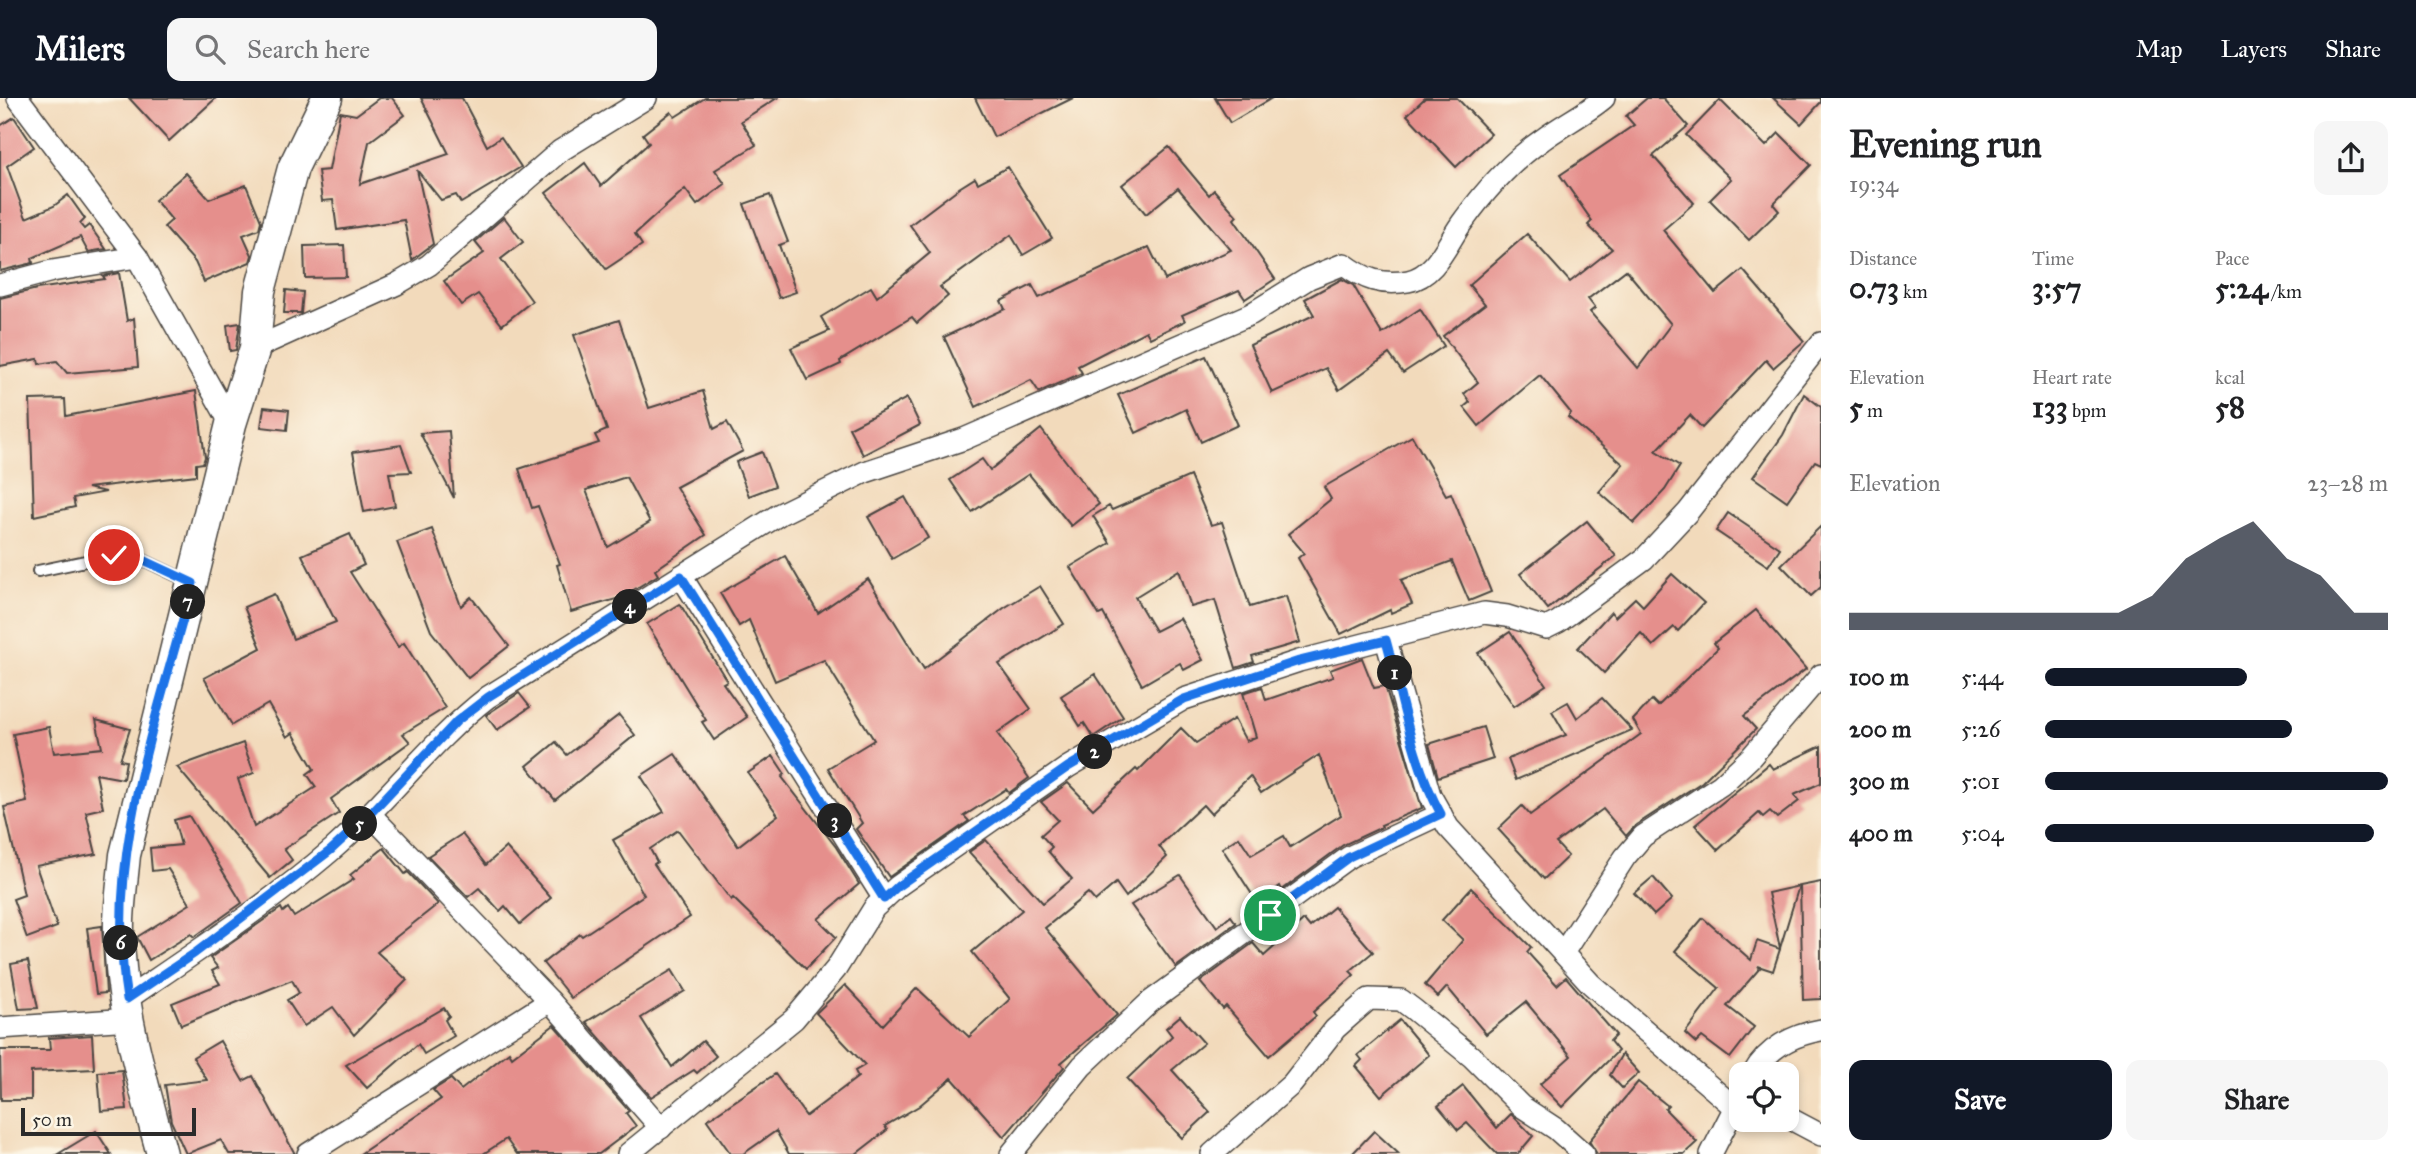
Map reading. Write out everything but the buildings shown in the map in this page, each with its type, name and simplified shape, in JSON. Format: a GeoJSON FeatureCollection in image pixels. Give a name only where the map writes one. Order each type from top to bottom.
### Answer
{"type":"FeatureCollection","features":[{"type":"Feature","properties":{"kind":"street"},"geometry":{"type":"LineString","coordinates":[[18,98],[137,257],[231,424]]}},
{"type":"Feature","properties":{"kind":"street"},"geometry":{"type":"LineString","coordinates":[[162,1154],[128,1009],[119,921],[125,855],[231,424],[255,348],[260,291],[293,168],[327,98]]}},
{"type":"Feature","properties":{"kind":"street"},"geometry":{"type":"LineString","coordinates":[[255,348],[397,284],[429,265],[560,151],[646,98]]}},
{"type":"Feature","properties":{"kind":"street"},"geometry":{"type":"LineString","coordinates":[[0,1028],[128,1009],[195,953],[331,850],[370,814],[467,713],[780,514],[864,472],[964,439],[1251,314],[1309,278],[1344,264],[1367,281],[1409,282],[1425,274],[1490,188],[1540,141],[1604,98]]}},
{"type":"Feature","properties":{"kind":"street"},"geometry":{"type":"LineString","coordinates":[[0,285],[52,271],[137,257]]}},
{"type":"Feature","properties":{"kind":"street"},"geometry":{"type":"LineString","coordinates":[[628,1154],[794,1019],[836,969],[874,908],[898,886],[1068,767],[1184,699],[1299,661],[1484,613],[1507,616],[1534,627],[1546,628],[1558,622],[1644,559],[1688,512],[1821,344]]}},
{"type":"Feature","properties":{"kind":"street"},"geometry":{"type":"LineString","coordinates":[[681,576],[884,899]]}},
{"type":"Feature","properties":{"kind":"street"},"geometry":{"type":"LineString","coordinates":[[1386,640],[1430,795],[1448,827],[1591,984],[1729,1094]]}},
{"type":"Feature","properties":{"kind":"street"},"geometry":{"type":"LineString","coordinates":[[1563,953],[1626,857],[1643,836],[1720,785],[1751,757],[1821,675]]}},
{"type":"Feature","properties":{"kind":"street"},"geometry":{"type":"LineString","coordinates":[[370,814],[550,1001],[662,1128]]}},
{"type":"Feature","properties":{"kind":"street"},"geometry":{"type":"LineString","coordinates":[[1011,1154],[1082,1066],[1150,1002],[1349,857],[1441,814]]}},
{"type":"Feature","properties":{"kind":"street"},"geometry":{"type":"LineString","coordinates":[[1212,1154],[1292,1084],[1335,1029],[1369,999],[1401,1000],[1472,1057],[1521,1106],[1556,1129],[1584,1154]]}},
{"type":"Feature","properties":{"kind":"street"},"geometry":{"type":"LineString","coordinates":[[308,1154],[550,1001]]}},
{"type":"Feature","properties":{"kind":"street"},"geometry":{"type":"LineString","coordinates":[[1759,1062],[1762,1057],[1800,1033],[1821,1030]]}},
{"type":"Feature","properties":{"kind":"street"},"geometry":{"type":"LineString","coordinates":[[1711,1154],[1729,1119]]}},
{"type":"Feature","properties":{"kind":"street"},"geometry":{"type":"LineString","coordinates":[[1799,1123],[1821,1135]]}},
{"type":"Feature","properties":{"kind":"lane"},"geometry":{"type":"LineString","coordinates":[[38,571],[114,555],[135,556],[193,583]]}},
{"type":"Feature","properties":{"kind":"route"},"geometry":{"type":"LineString","coordinates":[[114,555],[135,556],[193,583],[145,763],[125,855],[119,921],[127,999],[195,953],[331,850],[370,814],[457,721],[488,697],[681,576],[884,899],[898,886],[1068,767],[1184,699],[1299,661],[1386,640],[1430,795],[1441,814],[1349,857],[1270,915]]}}]}
